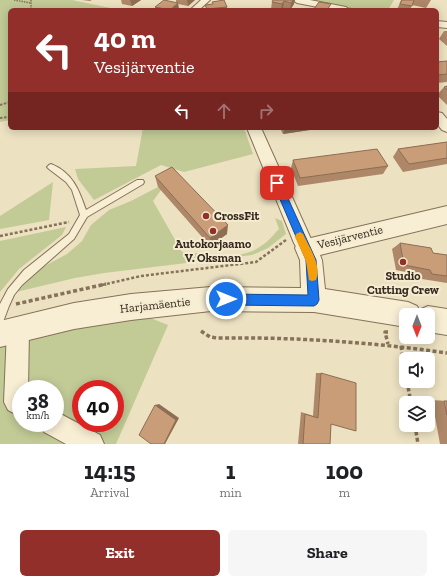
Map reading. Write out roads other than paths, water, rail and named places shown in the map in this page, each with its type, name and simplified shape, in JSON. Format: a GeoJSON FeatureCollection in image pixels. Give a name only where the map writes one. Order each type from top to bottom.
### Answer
{"type":"FeatureCollection","features":[{"type":"Feature","properties":{"kind":"street"},"geometry":{"type":"LineString","coordinates":[[196,8],[206,0]]}},
{"type":"Feature","properties":{"kind":"street"},"geometry":{"type":"LineString","coordinates":[[296,0],[336,8]]}},
{"type":"Feature","properties":{"kind":"street"},"geometry":{"type":"LineString","coordinates":[[302,8],[307,2]]}},
{"type":"Feature","properties":{"kind":"street"},"geometry":{"type":"LineString","coordinates":[[439,118],[447,127]]}},
{"type":"Feature","properties":{"kind":"street"},"geometry":{"type":"LineString","coordinates":[[255,130],[303,242]]}},
{"type":"Feature","properties":{"kind":"street","name":"Vesijärventie"},"geometry":{"type":"LineString","coordinates":[[314,300],[311,260],[303,242],[367,232],[447,215]]}},
{"type":"Feature","properties":{"kind":"street","name":"Harjamäentie"},"geometry":{"type":"LineString","coordinates":[[6,328],[131,307],[211,299],[314,300],[399,324]]}},
{"type":"Feature","properties":{"kind":"street"},"geometry":{"type":"LineString","coordinates":[[435,320],[447,322]]}},
{"type":"Feature","properties":{"kind":"street"},"geometry":{"type":"LineString","coordinates":[[6,328],[13,380]]}},
{"type":"Feature","properties":{"kind":"street"},"geometry":{"type":"LineString","coordinates":[[64,429],[91,444]]}},
{"type":"Feature","properties":{"kind":"lane"},"geometry":{"type":"LineString","coordinates":[[51,167],[69,180],[75,189],[84,215]]}},
{"type":"Feature","properties":{"kind":"lane"},"geometry":{"type":"LineString","coordinates":[[6,328],[3,307],[15,285],[70,238],[84,215],[140,182]]}},
{"type":"Feature","properties":{"kind":"place","name":"CrossFit"},"geometry":{"type":"Point","coordinates":[206,216]}},
{"type":"Feature","properties":{"kind":"place","name":"Autokorjaamo V. Oksman"},"geometry":{"type":"Point","coordinates":[213,231]}},
{"type":"Feature","properties":{"kind":"place","name":"Studio Cutting Crew"},"geometry":{"type":"Point","coordinates":[403,262]}}]}
